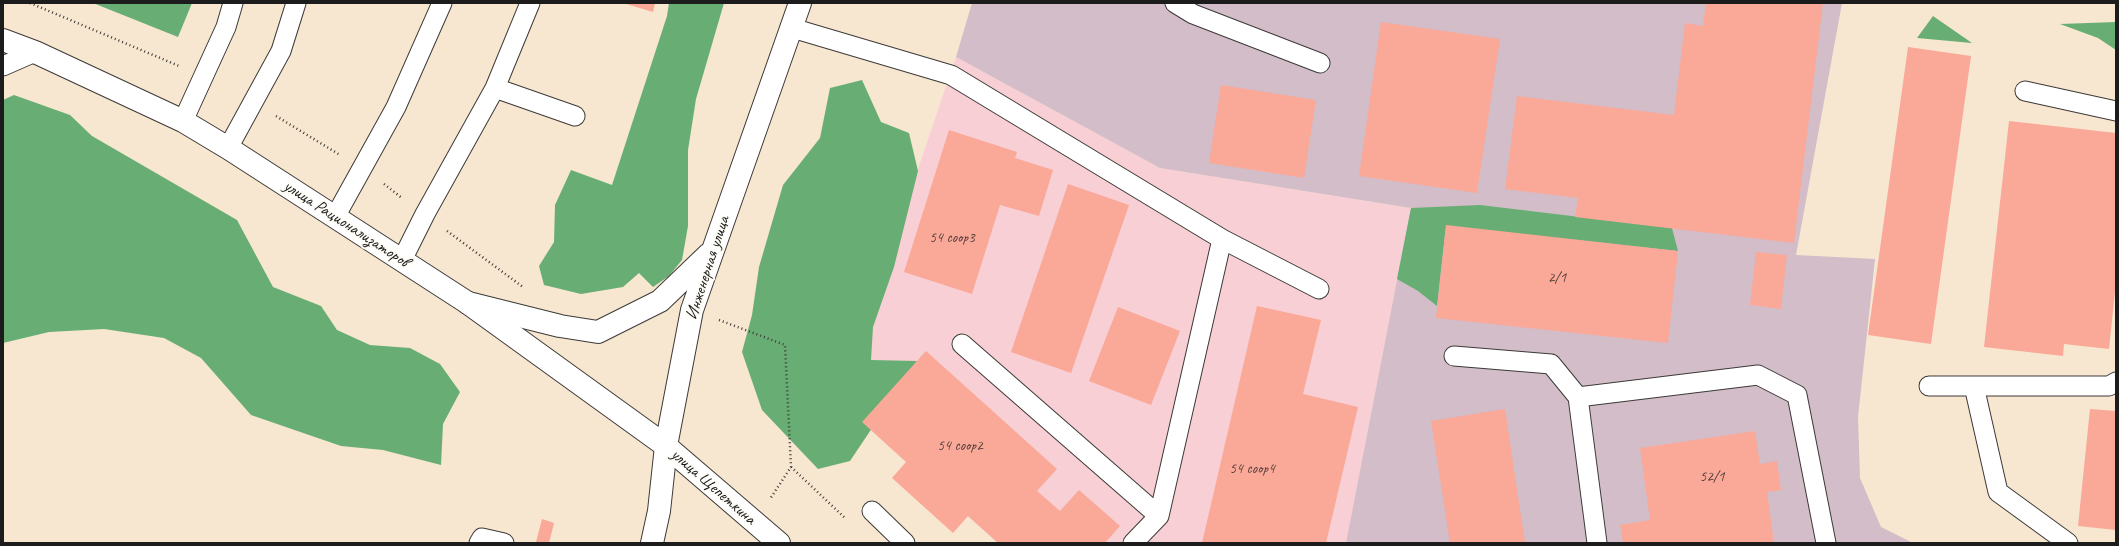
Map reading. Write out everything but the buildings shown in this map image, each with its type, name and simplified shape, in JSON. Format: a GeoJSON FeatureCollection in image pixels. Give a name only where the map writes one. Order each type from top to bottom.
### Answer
{"type":"FeatureCollection","features":[{"type":"Feature","properties":{"kind":"main road","name":"Инженерная улица"},"geometry":{"type":"LineString","coordinates":[[652,543],[659,511],[666,446],[692,310],[800,3]]}},
{"type":"Feature","properties":{"kind":"main road","name":"улица Рационализаторов"},"geometry":{"type":"LineString","coordinates":[[3,40],[35,52],[183,121],[228,148],[468,303],[666,446]]}},
{"type":"Feature","properties":{"kind":"main road"},"geometry":{"type":"LineString","coordinates":[[468,303],[560,326],[598,332],[660,301],[712,252]]}},
{"type":"Feature","properties":{"kind":"main road","name":"улица Щепеткина"},"geometry":{"type":"LineString","coordinates":[[666,446],[779,543]]}},
{"type":"Feature","properties":{"kind":"lane"},"geometry":{"type":"LineString","coordinates":[[183,121],[226,27],[233,3]]}},
{"type":"Feature","properties":{"kind":"lane"},"geometry":{"type":"LineString","coordinates":[[228,148],[281,51],[296,3]]}},
{"type":"Feature","properties":{"kind":"lane"},"geometry":{"type":"LineString","coordinates":[[335,217],[396,107],[442,3]]}},
{"type":"Feature","properties":{"kind":"lane"},"geometry":{"type":"LineString","coordinates":[[402,260],[425,214],[495,88],[530,3]]}},
{"type":"Feature","properties":{"kind":"lane"},"geometry":{"type":"LineString","coordinates":[[1175,3],[1193,14],[1320,63]]}},
{"type":"Feature","properties":{"kind":"lane"},"geometry":{"type":"LineString","coordinates":[[792,28],[950,75],[1222,239],[1319,289]]}},
{"type":"Feature","properties":{"kind":"lane"},"geometry":{"type":"LineString","coordinates":[[3,66],[35,52]]}},
{"type":"Feature","properties":{"kind":"lane"},"geometry":{"type":"LineString","coordinates":[[495,88],[575,116]]}},
{"type":"Feature","properties":{"kind":"lane"},"geometry":{"type":"LineString","coordinates":[[2025,91],[2116,111]]}},
{"type":"Feature","properties":{"kind":"lane"},"geometry":{"type":"LineString","coordinates":[[1141,540],[1159,516],[1222,239]]}},
{"type":"Feature","properties":{"kind":"lane"},"geometry":{"type":"LineString","coordinates":[[962,344],[1159,516]]}},
{"type":"Feature","properties":{"kind":"lane"},"geometry":{"type":"LineString","coordinates":[[1454,356],[1551,364],[1578,397],[1597,543]]}},
{"type":"Feature","properties":{"kind":"lane"},"geometry":{"type":"LineString","coordinates":[[1578,397],[1758,375],[1797,395],[1826,543]]}},
{"type":"Feature","properties":{"kind":"lane"},"geometry":{"type":"LineString","coordinates":[[1929,386],[2109,386],[2116,382]]}},
{"type":"Feature","properties":{"kind":"lane"},"geometry":{"type":"LineString","coordinates":[[1974,386],[1998,492],[2068,543]]}},
{"type":"Feature","properties":{"kind":"lane"},"geometry":{"type":"LineString","coordinates":[[872,511],[905,543]]}},
{"type":"Feature","properties":{"kind":"lane"},"geometry":{"type":"LineString","coordinates":[[479,543],[482,538],[504,543]]}},
{"type":"Feature","properties":{"kind":"path"},"geometry":{"type":"LineString","coordinates":[[30,3],[203,76]]}},
{"type":"Feature","properties":{"kind":"path"},"geometry":{"type":"LineString","coordinates":[[253,102],[362,168],[529,290]]}},
{"type":"Feature","properties":{"kind":"path"},"geometry":{"type":"LineString","coordinates":[[692,310],[785,345],[791,467],[755,523]]}},
{"type":"Feature","properties":{"kind":"path"},"geometry":{"type":"LineString","coordinates":[[791,467],[849,521]]}},
{"type":"Feature","properties":{"kind":"shaded area"},"geometry":{"type":"Polygon","coordinates":[[[972,3],[1842,3],[1796,255],[1875,259],[1858,417],[1860,478],[1881,527],[1913,543],[1346,543],[1411,208],[1160,168],[956,57],[972,3]]]}},
{"type":"Feature","properties":{"kind":"shaded area"},"geometry":{"type":"Polygon","coordinates":[[[956,57],[1160,168],[1411,208],[1346,543],[998,543],[862,422],[841,396],[956,57]]]}},
{"type":"Feature","properties":{"kind":"green space"},"geometry":{"type":"Polygon","coordinates":[[[93,3],[192,3],[178,37],[93,3]]]}},
{"type":"Feature","properties":{"kind":"green space"},"geometry":{"type":"Polygon","coordinates":[[[669,3],[724,3],[696,99],[688,150],[688,226],[682,260],[669,276],[653,287],[639,273],[623,287],[581,294],[544,285],[539,266],[554,242],[555,205],[571,170],[612,185],[667,16],[669,3]]]}},
{"type":"Feature","properties":{"kind":"green space"},"geometry":{"type":"Polygon","coordinates":[[[1933,16],[1972,43],[1917,38],[1933,16]]]}},
{"type":"Feature","properties":{"kind":"green space"},"geometry":{"type":"Polygon","coordinates":[[[2116,22],[2116,50],[2098,38],[2060,24],[2116,22]]]}},
{"type":"Feature","properties":{"kind":"green space"},"geometry":{"type":"Polygon","coordinates":[[[862,80],[881,122],[909,133],[918,171],[894,267],[873,327],[871,360],[917,361],[850,461],[818,469],[762,410],[742,352],[752,315],[759,267],[783,185],[820,138],[830,88],[862,80]]]}},
{"type":"Feature","properties":{"kind":"green space"},"geometry":{"type":"Polygon","coordinates":[[[14,95],[70,115],[92,136],[237,220],[273,287],[321,306],[337,330],[370,345],[410,348],[440,364],[460,392],[443,424],[441,465],[383,450],[341,446],[251,415],[201,358],[164,338],[104,329],[49,332],[3,343],[3,100],[14,95]]]}},
{"type":"Feature","properties":{"kind":"green space"},"geometry":{"type":"Polygon","coordinates":[[[1480,205],[1672,228],[1678,251],[1446,226],[1437,306],[1418,291],[1397,279],[1411,208],[1480,205]]]}}]}
